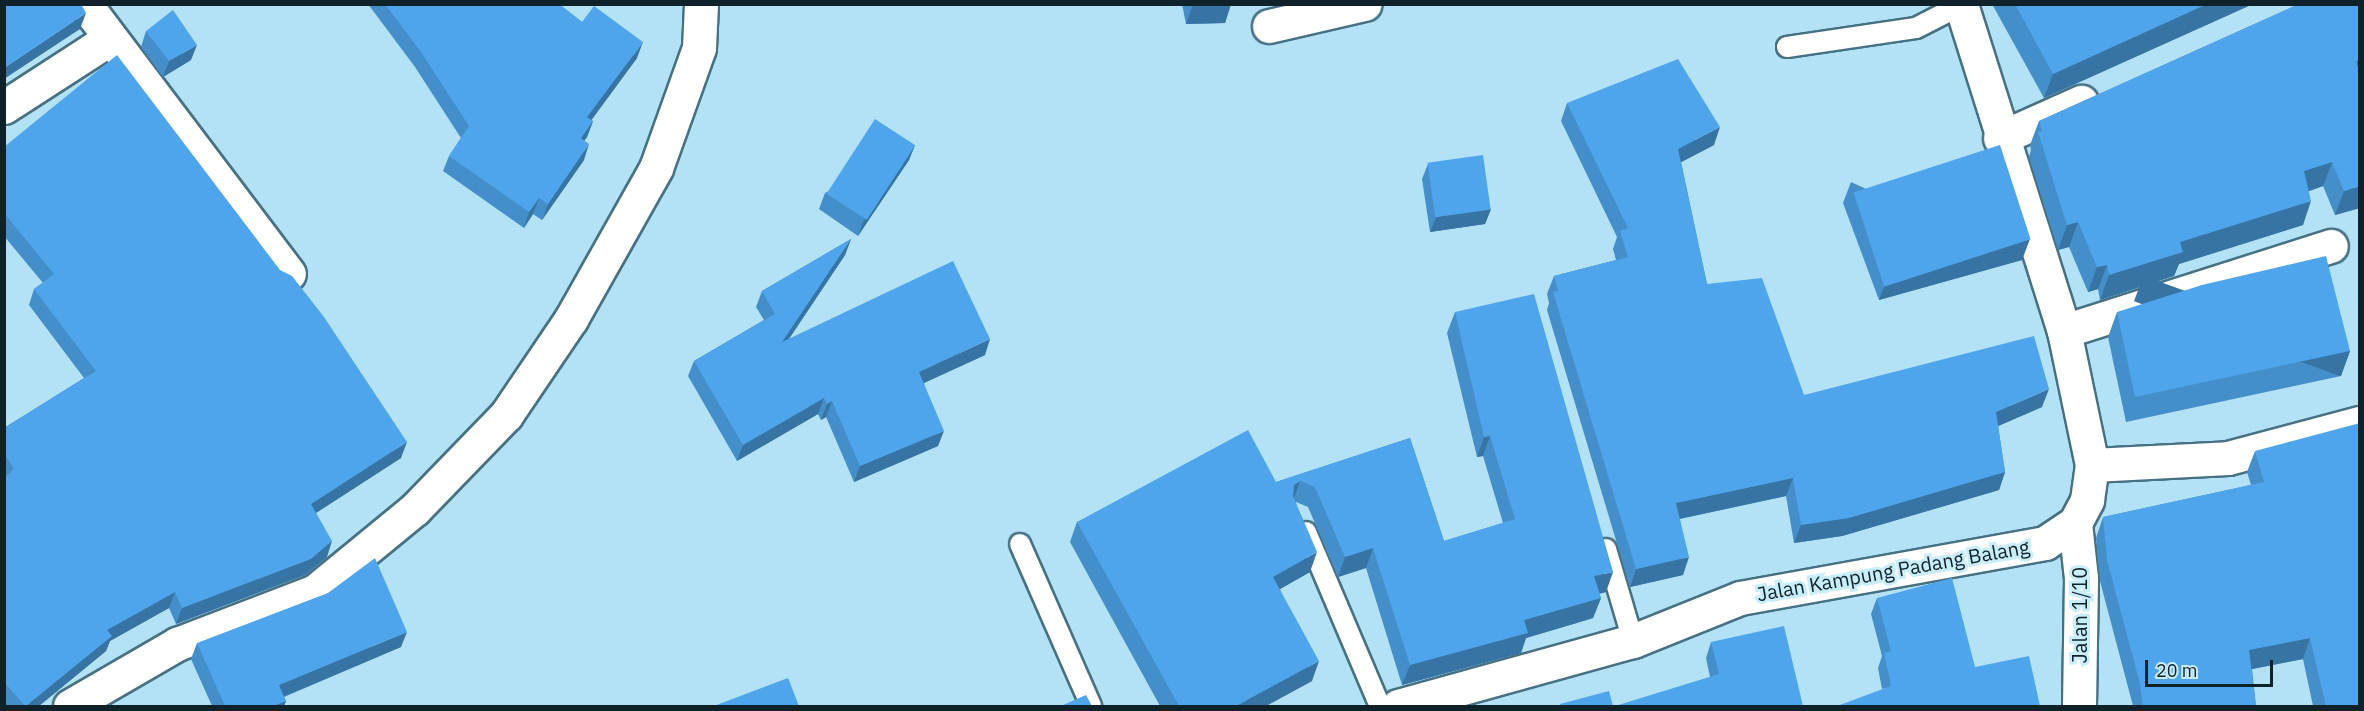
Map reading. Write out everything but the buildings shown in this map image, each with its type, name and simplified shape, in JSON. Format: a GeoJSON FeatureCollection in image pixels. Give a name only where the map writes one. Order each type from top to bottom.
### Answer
{"type":"FeatureCollection","features":[{"type":"Feature","properties":{"kind":"street"},"geometry":{"type":"LineString","coordinates":[[85,4],[109,39],[289,274]]}},
{"type":"Feature","properties":{"kind":"street"},"geometry":{"type":"LineString","coordinates":[[70,706],[177,644],[315,591],[415,509],[506,415],[571,320],[656,168],[699,48],[701,4]]}},
{"type":"Feature","properties":{"kind":"street"},"geometry":{"type":"LineString","coordinates":[[1269,26],[1364,4]]}},
{"type":"Feature","properties":{"kind":"street"},"geometry":{"type":"LineString","coordinates":[[1961,5],[2000,138],[2064,331],[2092,465],[2087,501],[2075,523]]}},
{"type":"Feature","properties":{"kind":"street"},"geometry":{"type":"LineString","coordinates":[[4,107],[109,39]]}},
{"type":"Feature","properties":{"kind":"street"},"geometry":{"type":"LineString","coordinates":[[2000,138],[2107,90]]}},
{"type":"Feature","properties":{"kind":"street"},"geometry":{"type":"LineString","coordinates":[[2064,331],[2331,246]]}},
{"type":"Feature","properties":{"kind":"street"},"geometry":{"type":"LineString","coordinates":[[2092,465],[2228,458],[2360,423]]}},
{"type":"Feature","properties":{"kind":"street","name":"Jalan Kampung Padang Balang"},"geometry":{"type":"LineString","coordinates":[[1398,706],[1633,641],[1740,598],[2045,543],[2075,523]]}},
{"type":"Feature","properties":{"kind":"street","name":"Jalan 1/10"},"geometry":{"type":"LineString","coordinates":[[2075,523],[2081,578],[2079,706]]}},
{"type":"Feature","properties":{"kind":"lane"},"geometry":{"type":"LineString","coordinates":[[1787,47],[1916,28],[1961,5]]}},
{"type":"Feature","properties":{"kind":"lane"},"geometry":{"type":"LineString","coordinates":[[1297,512],[1380,706]]}},
{"type":"Feature","properties":{"kind":"lane"},"geometry":{"type":"LineString","coordinates":[[1600,530],[1633,641]]}},
{"type":"Feature","properties":{"kind":"lane"},"geometry":{"type":"LineString","coordinates":[[1020,544],[1091,706]]}}]}
